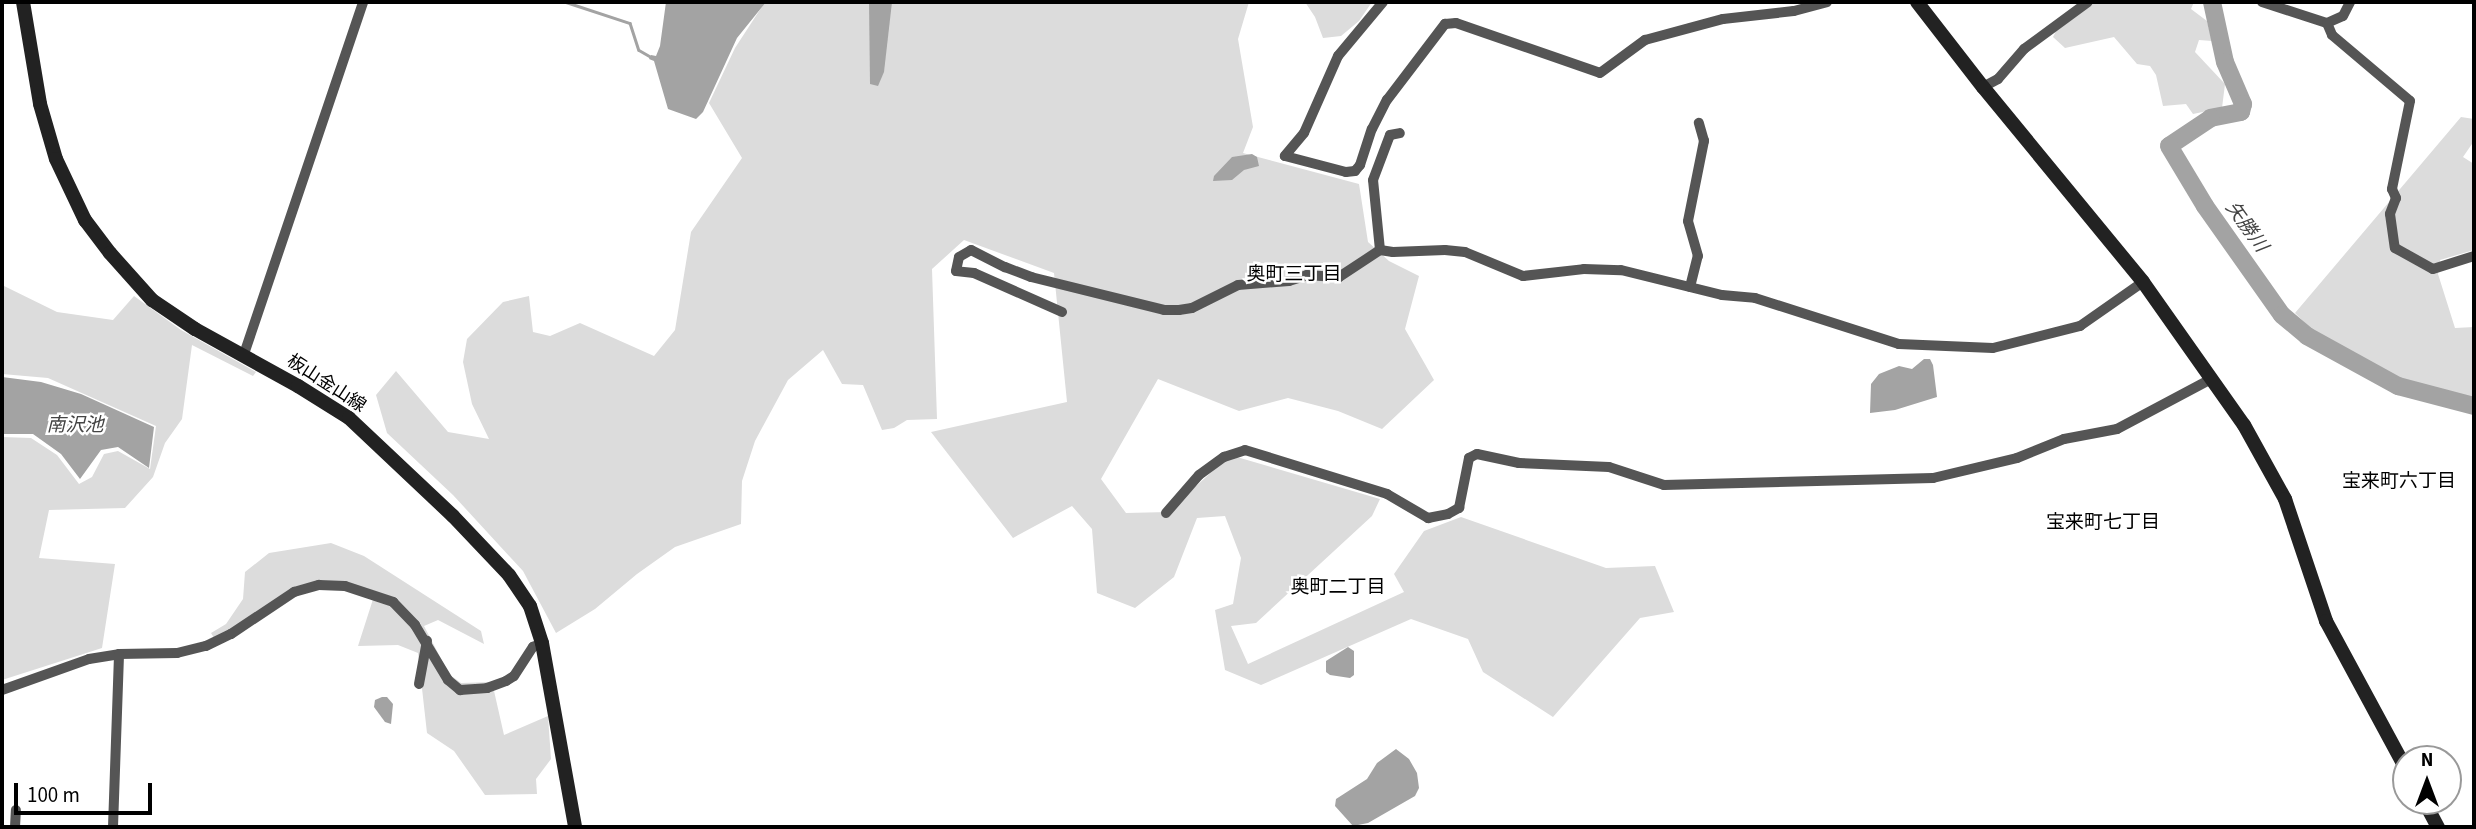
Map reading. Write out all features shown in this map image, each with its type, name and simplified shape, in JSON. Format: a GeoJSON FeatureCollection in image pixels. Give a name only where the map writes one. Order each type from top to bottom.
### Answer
{"type":"FeatureCollection","features":[{"type":"Feature","properties":{"kind":"main road","name":"板山金山線"},"geometry":{"type":"LineString","coordinates":[[23,2],[43,115],[56,159],[85,220],[152,300],[243,357],[298,386],[349,418],[453,516],[509,575],[530,606],[542,643],[575,827]]}},
{"type":"Feature","properties":{"kind":"main road"},"geometry":{"type":"LineString","coordinates":[[1917,2],[2143,282],[2244,425],[2285,499],[2326,621],[2393,745]]}},
{"type":"Feature","properties":{"kind":"street"},"geometry":{"type":"LineString","coordinates":[[243,357],[363,2]]}},
{"type":"Feature","properties":{"kind":"street"},"geometry":{"type":"LineString","coordinates":[[1383,2],[1338,56],[1304,133],[1285,156],[1346,172],[1355,171],[1387,100],[1445,24],[1456,23],[1562,57],[1600,73],[1645,40],[1723,19],[1794,10],[1827,2]]}},
{"type":"Feature","properties":{"kind":"street"},"geometry":{"type":"LineString","coordinates":[[1983,87],[1998,79],[2024,49],[2088,2]]}},
{"type":"Feature","properties":{"kind":"street"},"geometry":{"type":"LineString","coordinates":[[2262,2],[2327,23],[2343,16],[2350,2]]}},
{"type":"Feature","properties":{"kind":"street"},"geometry":{"type":"LineString","coordinates":[[2327,23],[2332,35],[2410,101],[2392,189],[2396,198],[2390,214],[2395,248],[2433,269],[2474,256]]}},
{"type":"Feature","properties":{"kind":"street"},"geometry":{"type":"LineString","coordinates":[[1690,287],[1698,256],[1688,221],[1704,141],[1699,123]]}},
{"type":"Feature","properties":{"kind":"street"},"geometry":{"type":"LineString","coordinates":[[1380,250],[1373,180],[1390,135],[1400,133]]}},
{"type":"Feature","properties":{"kind":"street"},"geometry":{"type":"LineString","coordinates":[[1062,312],[974,273],[956,271],[959,257],[971,250],[1031,276],[1164,310],[1179,310],[1192,308],[1238,285],[1289,281],[1307,275],[1339,277],[1380,250],[1465,252],[1523,276],[1584,269],[1621,270],[1723,295],[1755,298],[1899,344],[1993,348],[2080,326],[2143,282]]}},
{"type":"Feature","properties":{"kind":"street"},"geometry":{"type":"LineString","coordinates":[[1166,513],[1186,486],[1199,475],[1224,457],[1245,450],[1387,494],[1428,518],[1448,514],[1459,508],[1469,458],[1477,454],[1519,463],[1609,467],[1664,485],[1933,478],[2017,458],[2064,439],[2117,429],[2211,379]]}},
{"type":"Feature","properties":{"kind":"street"},"geometry":{"type":"LineString","coordinates":[[2,690],[89,659],[118,654],[177,653],[206,646],[231,634],[294,592],[331,584],[356,589],[393,603],[427,641],[454,687],[475,690],[506,681],[514,676],[533,647],[542,643]]}},
{"type":"Feature","properties":{"kind":"street"},"geometry":{"type":"LineString","coordinates":[[419,684],[427,641]]}},
{"type":"Feature","properties":{"kind":"street"},"geometry":{"type":"LineString","coordinates":[[113,827],[118,654]]}},
{"type":"Feature","properties":{"kind":"street"},"geometry":{"type":"LineString","coordinates":[[15,827],[16,810]]}},
{"type":"Feature","properties":{"kind":"shaded area"},"geometry":{"type":"Polygon","coordinates":[[[765,2],[1249,2],[1238,39],[1253,127],[1243,153],[1359,184],[1368,242],[1389,261],[1419,276],[1405,329],[1434,380],[1382,429],[1338,411],[1288,398],[1239,411],[1158,379],[1101,479],[1126,513],[1168,512],[1230,455],[1380,499],[1372,516],[1256,623],[1231,626],[1248,664],[1404,592],[1394,574],[1424,531],[1461,517],[1606,568],[1655,566],[1674,612],[1640,618],[1553,717],[1483,672],[1468,639],[1411,619],[1261,685],[1225,670],[1215,610],[1233,604],[1241,558],[1225,516],[1197,518],[1174,577],[1135,608],[1097,593],[1092,529],[1072,506],[1013,538],[931,432],[1067,402],[1054,273],[964,240],[932,269],[937,419],[907,420],[894,428],[882,430],[863,385],[842,384],[823,350],[788,380],[755,441],[742,481],[741,524],[675,547],[595,609],[556,633],[523,571],[453,495],[387,433],[376,395],[396,371],[448,432],[489,439],[472,404],[463,362],[467,339],[503,302],[529,296],[533,332],[550,336],[580,323],[654,356],[675,330],[691,232],[742,158],[709,103],[735,48],[765,2]]]}},
{"type":"Feature","properties":{"kind":"shaded area"},"geometry":{"type":"Polygon","coordinates":[[[1305,2],[1372,2],[1359,21],[1341,36],[1323,38],[1315,17],[1305,2]]]}},
{"type":"Feature","properties":{"kind":"shaded area"},"geometry":{"type":"Polygon","coordinates":[[[2095,2],[2194,2],[2191,9],[2207,21],[2212,41],[2199,40],[2195,52],[2225,84],[2222,108],[2193,114],[2186,104],[2163,106],[2156,75],[2150,66],[2137,64],[2114,37],[2065,48],[2053,37],[2056,31],[2095,2]]]}},
{"type":"Feature","properties":{"kind":"shaded area"},"geometry":{"type":"Polygon","coordinates":[[[2461,117],[2474,119],[2474,141],[2463,157],[2474,164],[2474,250],[2440,260],[2438,274],[2455,328],[2474,327],[2474,400],[2398,380],[2318,336],[2295,313],[2461,117]]]}},
{"type":"Feature","properties":{"kind":"shaded area"},"geometry":{"type":"Polygon","coordinates":[[[2,285],[57,312],[113,320],[134,296],[181,330],[256,372],[253,376],[192,345],[182,419],[165,443],[153,477],[125,508],[49,510],[39,558],[115,564],[102,648],[2,680],[2,437],[31,438],[57,455],[79,484],[92,477],[104,454],[118,451],[150,469],[156,426],[48,378],[2,374],[2,285]]]}},
{"type":"Feature","properties":{"kind":"shaded area"},"geometry":{"type":"Polygon","coordinates":[[[331,543],[364,556],[481,631],[484,644],[438,620],[424,626],[449,674],[461,683],[492,682],[504,735],[548,716],[551,759],[536,779],[537,794],[485,795],[454,751],[427,733],[418,653],[398,645],[358,646],[375,593],[323,582],[214,638],[211,633],[226,624],[243,599],[245,572],[269,553],[331,543]]]}},
{"type":"Feature","properties":{"kind":"water"},"geometry":{"type":"Polygon","coordinates":[[[666,2],[766,2],[737,38],[703,112],[696,119],[668,109],[654,61],[649,59],[651,55],[656,56],[660,46],[666,2]]]}},
{"type":"Feature","properties":{"kind":"water"},"geometry":{"type":"Polygon","coordinates":[[[869,2],[892,2],[884,72],[878,86],[870,84],[869,2]]]}},
{"type":"Feature","properties":{"kind":"water"},"geometry":{"type":"Polygon","coordinates":[[[1252,154],[1257,157],[1259,166],[1244,170],[1232,180],[1213,181],[1214,176],[1232,157],[1252,154]]]}},
{"type":"Feature","properties":{"kind":"water"},"geometry":{"type":"Polygon","coordinates":[[[1924,359],[1930,359],[1933,365],[1937,397],[1895,410],[1870,413],[1871,384],[1879,374],[1899,366],[1912,369],[1924,359]]]}},
{"type":"Feature","properties":{"kind":"water","name":"南沢池"},"geometry":{"type":"Polygon","coordinates":[[[2,377],[41,382],[81,394],[154,427],[149,468],[118,447],[101,450],[80,479],[61,454],[33,434],[2,434],[2,377]]]}},
{"type":"Feature","properties":{"kind":"water"},"geometry":{"type":"Polygon","coordinates":[[[1348,647],[1354,651],[1354,675],[1350,678],[1326,672],[1326,661],[1348,647]]]}},
{"type":"Feature","properties":{"kind":"water"},"geometry":{"type":"Polygon","coordinates":[[[387,697],[393,704],[391,724],[385,722],[374,707],[375,700],[387,697]]]}},
{"type":"Feature","properties":{"kind":"water"},"geometry":{"type":"Polygon","coordinates":[[[1396,749],[1409,759],[1417,773],[1419,788],[1415,796],[1368,823],[1353,826],[1335,806],[1336,799],[1367,779],[1377,763],[1396,749]]]}},
{"type":"Feature","properties":{"kind":"waterway"},"geometry":{"type":"LineString","coordinates":[[566,2],[630,23],[639,50],[651,57]]}},
{"type":"Feature","properties":{"kind":"waterway","name":"矢勝川"},"geometry":{"type":"LineString","coordinates":[[2212,2],[2225,62],[2243,104],[2241,112],[2211,118],[2169,146],[2205,206],[2282,315],[2307,336],[2398,386],[2474,406]]}},
{"type":"Feature","properties":{"kind":"district","name":"奥町三丁目"},"geometry":{"type":"Point","coordinates":[1294,275]}},
{"type":"Feature","properties":{"kind":"district","name":"宝来町六丁目"},"geometry":{"type":"Point","coordinates":[2399,482]}},
{"type":"Feature","properties":{"kind":"district","name":"宝来町七丁目"},"geometry":{"type":"Point","coordinates":[2103,523]}},
{"type":"Feature","properties":{"kind":"district","name":"奥町二丁目"},"geometry":{"type":"Point","coordinates":[1338,588]}}]}
